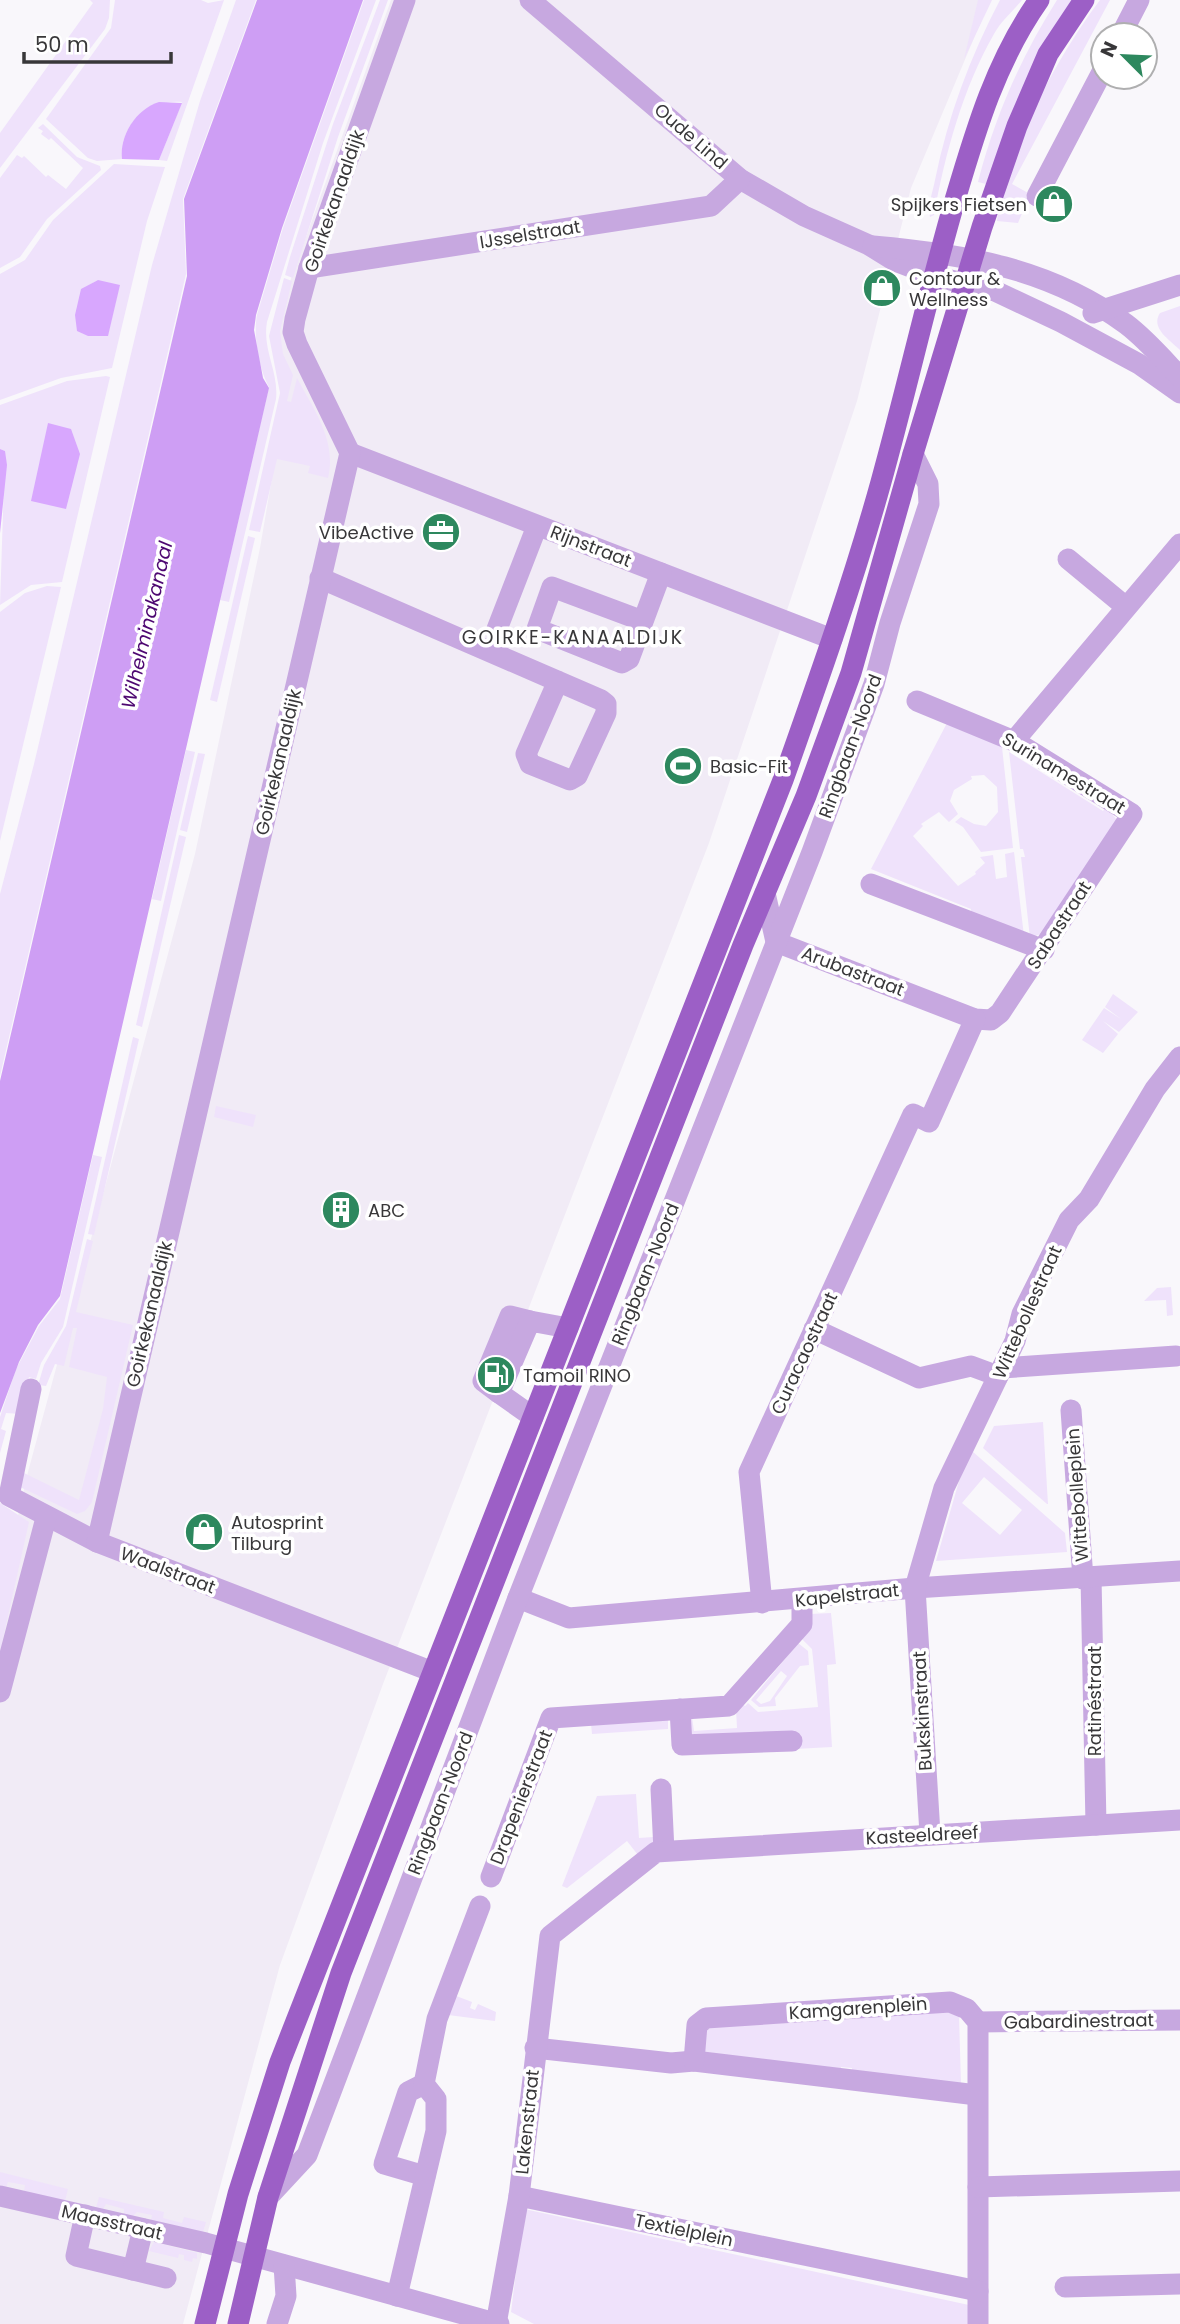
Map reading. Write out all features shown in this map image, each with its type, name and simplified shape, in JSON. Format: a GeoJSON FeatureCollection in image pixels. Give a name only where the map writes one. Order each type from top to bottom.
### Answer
{"type":"FeatureCollection","features":[{"type":"Feature","properties":{"kind":"main road"},"geometry":{"type":"LineString","coordinates":[[205,2324],[268,2095],[783,780],[823,636],[881,482],[940,253],[980,115],[1005,55],[1039,0]]}},
{"type":"Feature","properties":{"kind":"main road","name":"Ringbaan-Noord"},"geometry":{"type":"LineString","coordinates":[[239,2324],[268,2197],[341,1973],[765,894],[806,796],[851,673],[913,454],[1017,126],[1048,54],[1084,0]]}},
{"type":"Feature","properties":{"kind":"main road","name":"Ringbaan-Noord"},"geometry":{"type":"LineString","coordinates":[[806,796],[808,757],[844,650],[839,641],[823,636]]}},
{"type":"Feature","properties":{"kind":"street","name":"Goirkekanaaldijk"},"geometry":{"type":"LineString","coordinates":[[97,1542],[350,453],[293,332],[309,268],[405,0]]}},
{"type":"Feature","properties":{"kind":"street","name":"Oude Lind"},"geometry":{"type":"LineString","coordinates":[[530,0],[740,179],[804,216],[869,245],[895,261],[934,276],[995,291],[1061,322],[1139,364],[1180,393]]}},
{"type":"Feature","properties":{"kind":"street"},"geometry":{"type":"LineString","coordinates":[[1128,21],[1139,0]]}},
{"type":"Feature","properties":{"kind":"street"},"geometry":{"type":"LineString","coordinates":[[1037,196],[1092,91]]}},
{"type":"Feature","properties":{"kind":"street","name":"IJsselstraat"},"geometry":{"type":"LineString","coordinates":[[309,268],[711,206],[740,179]]}},
{"type":"Feature","properties":{"kind":"street","name":"Oude Lind"},"geometry":{"type":"LineString","coordinates":[[869,245],[940,253],[1006,265],[1101,309],[1126,324],[1180,377]]}},
{"type":"Feature","properties":{"kind":"street"},"geometry":{"type":"LineString","coordinates":[[1061,322],[1180,285]]}},
{"type":"Feature","properties":{"kind":"street","name":"Rijnstraat"},"geometry":{"type":"LineString","coordinates":[[350,453],[823,636]]}},
{"type":"Feature","properties":{"kind":"street","name":"Ringbaan-Noord"},"geometry":{"type":"LineString","coordinates":[[268,2197],[307,2155],[518,1598],[776,942],[874,684],[890,624],[929,504],[928,484],[913,454]]}},
{"type":"Feature","properties":{"kind":"street"},"geometry":{"type":"LineString","coordinates":[[497,629],[537,526]]}},
{"type":"Feature","properties":{"kind":"street"},"geometry":{"type":"LineString","coordinates":[[1014,741],[1180,544]]}},
{"type":"Feature","properties":{"kind":"street"},"geometry":{"type":"LineString","coordinates":[[1068,559],[1126,607]]}},
{"type":"Feature","properties":{"kind":"street"},"geometry":{"type":"LineString","coordinates":[[643,621],[552,587],[537,629],[622,663],[629,659],[661,573]]}},
{"type":"Feature","properties":{"kind":"street"},"geometry":{"type":"LineString","coordinates":[[320,578],[558,681],[606,704],[606,713],[577,776],[570,780],[530,764],[526,754],[558,681]]}},
{"type":"Feature","properties":{"kind":"street","name":"Surinamestraat"},"geometry":{"type":"LineString","coordinates":[[918,701],[1014,741],[1132,814]]}},
{"type":"Feature","properties":{"kind":"street","name":"Sabastraat"},"geometry":{"type":"LineString","coordinates":[[975,1019],[991,1020],[1000,1013],[1132,814]]}},
{"type":"Feature","properties":{"kind":"street"},"geometry":{"type":"LineString","coordinates":[[871,884],[1044,950]]}},
{"type":"Feature","properties":{"kind":"street"},"geometry":{"type":"LineString","coordinates":[[765,894],[776,942]]}},
{"type":"Feature","properties":{"kind":"street","name":"Arubastraat"},"geometry":{"type":"LineString","coordinates":[[776,942],[975,1019]]}},
{"type":"Feature","properties":{"kind":"street","name":"Curacaostraat"},"geometry":{"type":"LineString","coordinates":[[762,1603],[750,1472],[914,1114],[929,1122],[975,1019]]}},
{"type":"Feature","properties":{"kind":"street","name":"Wittebollestraat"},"geometry":{"type":"LineString","coordinates":[[915,1588],[944,1488],[1015,1341],[1022,1314],[1069,1220],[1089,1199],[1155,1089],[1180,1057]]}},
{"type":"Feature","properties":{"kind":"street"},"geometry":{"type":"LineString","coordinates":[[533,1417],[483,1381],[510,1317],[568,1328]]}},
{"type":"Feature","properties":{"kind":"street"},"geometry":{"type":"LineString","coordinates":[[814,1329],[919,1378],[971,1366],[1000,1372],[1176,1356]]}},
{"type":"Feature","properties":{"kind":"street","name":"Waalstraat"},"geometry":{"type":"LineString","coordinates":[[31,1389],[9,1496],[46,1518],[97,1542],[433,1672]]}},
{"type":"Feature","properties":{"kind":"street","name":"Wittebolleplein"},"geometry":{"type":"LineString","coordinates":[[1071,1410],[1087,1578]]}},
{"type":"Feature","properties":{"kind":"street"},"geometry":{"type":"LineString","coordinates":[[0,1692],[46,1518]]}},
{"type":"Feature","properties":{"kind":"street","name":"Kapelstraat"},"geometry":{"type":"LineString","coordinates":[[518,1598],[569,1618],[802,1600],[915,1588],[1180,1571]]}},
{"type":"Feature","properties":{"kind":"street","name":"Ratinéstraat"},"geometry":{"type":"LineString","coordinates":[[1087,1578],[1096,1825]]}},
{"type":"Feature","properties":{"kind":"street","name":"Bukskinstraat"},"geometry":{"type":"LineString","coordinates":[[915,1588],[930,1834]]}},
{"type":"Feature","properties":{"kind":"street"},"geometry":{"type":"LineString","coordinates":[[792,1741],[682,1745],[680,1709],[729,1706],[802,1623],[802,1600]]}},
{"type":"Feature","properties":{"kind":"street","name":"Drapenierstraat"},"geometry":{"type":"LineString","coordinates":[[491,1877],[551,1718],[680,1709]]}},
{"type":"Feature","properties":{"kind":"street"},"geometry":{"type":"LineString","coordinates":[[661,1788],[674,1850]]}},
{"type":"Feature","properties":{"kind":"street","name":"Kasteeldreef"},"geometry":{"type":"LineString","coordinates":[[536,2048],[550,1936],[656,1852],[1180,1820]]}},
{"type":"Feature","properties":{"kind":"street"},"geometry":{"type":"LineString","coordinates":[[424,2084],[437,2020],[480,1906]]}},
{"type":"Feature","properties":{"kind":"street","name":"Kamgarenplein"},"geometry":{"type":"LineString","coordinates":[[694,2061],[698,2025],[706,2018],[950,2002],[967,2009],[978,2022]]}},
{"type":"Feature","properties":{"kind":"street","name":"Gabardinestraat"},"geometry":{"type":"LineString","coordinates":[[978,2022],[1180,2020]]}},
{"type":"Feature","properties":{"kind":"street"},"geometry":{"type":"LineString","coordinates":[[978,2022],[978,2324]]}},
{"type":"Feature","properties":{"kind":"street"},"geometry":{"type":"LineString","coordinates":[[536,2048],[671,2063],[694,2061],[977,2095]]}},
{"type":"Feature","properties":{"kind":"street","name":"Lakenstraat"},"geometry":{"type":"LineString","coordinates":[[519,2196],[536,2048]]}},
{"type":"Feature","properties":{"kind":"street"},"geometry":{"type":"LineString","coordinates":[[397,2296],[436,2131],[436,2099],[424,2084]]}},
{"type":"Feature","properties":{"kind":"street"},"geometry":{"type":"LineString","coordinates":[[424,2084],[408,2092],[384,2164],[425,2176]]}},
{"type":"Feature","properties":{"kind":"street"},"geometry":{"type":"LineString","coordinates":[[978,2187],[1180,2181]]}},
{"type":"Feature","properties":{"kind":"street","name":"Maasstraat"},"geometry":{"type":"LineString","coordinates":[[0,2196],[255,2256]]}},
{"type":"Feature","properties":{"kind":"street"},"geometry":{"type":"LineString","coordinates":[[255,2256],[497,2324],[519,2196]]}},
{"type":"Feature","properties":{"kind":"street","name":"Textielplein"},"geometry":{"type":"LineString","coordinates":[[519,2196],[978,2291]]}},
{"type":"Feature","properties":{"kind":"street"},"geometry":{"type":"LineString","coordinates":[[85,2215],[76,2256],[166,2278]]}},
{"type":"Feature","properties":{"kind":"street"},"geometry":{"type":"LineString","coordinates":[[133,2270],[143,2229]]}},
{"type":"Feature","properties":{"kind":"street"},"geometry":{"type":"LineString","coordinates":[[277,2324],[286,2296],[284,2265]]}},
{"type":"Feature","properties":{"kind":"street"},"geometry":{"type":"LineString","coordinates":[[1065,2287],[1180,2284]]}},
{"type":"Feature","properties":{"kind":"shaded area"},"geometry":{"type":"Polygon","coordinates":[[[90,0],[110,0],[105,29],[0,168],[0,133],[93,3],[90,0]]]}},
{"type":"Feature","properties":{"kind":"shaded area"},"geometry":{"type":"Polygon","coordinates":[[[115,0],[201,0],[208,3],[224,0],[167,161],[159,160],[182,102],[158,105],[138,117],[125,135],[122,159],[97,161],[88,158],[46,119],[111,28],[115,0]]]}},
{"type":"Feature","properties":{"kind":"shaded area"},"geometry":{"type":"Polygon","coordinates":[[[236,0],[256,0],[183,199],[186,274],[0,1076],[0,894],[34,764],[152,265],[200,101],[236,0]]]}},
{"type":"Feature","properties":{"kind":"shaded area"},"geometry":{"type":"Polygon","coordinates":[[[364,0],[376,0],[323,143],[267,322],[267,342],[276,399],[229,602],[220,600],[269,387],[258,352],[257,315],[283,228],[364,0]]]}},
{"type":"Feature","properties":{"kind":"shaded area"},"geometry":{"type":"Polygon","coordinates":[[[380,0],[388,0],[338,137],[293,278],[285,275],[290,257],[333,124],[380,0]]]}},
{"type":"Feature","properties":{"kind":"shaded area"},"geometry":{"type":"Polygon","coordinates":[[[391,0],[990,0],[911,188],[857,401],[709,843],[383,1684],[280,1965],[183,2324],[0,2324],[0,1594],[28,1472],[195,854],[260,548],[290,373],[273,329],[391,0]]]}},
{"type":"Feature","properties":{"kind":"shaded area"},"geometry":{"type":"Polygon","coordinates":[[[978,0],[992,0],[964,59],[978,0]]]}},
{"type":"Feature","properties":{"kind":"shaded area"},"geometry":{"type":"Polygon","coordinates":[[[1000,0],[1022,0],[997,29],[973,76],[950,145],[934,215],[930,217],[929,209],[940,156],[953,110],[979,43],[1000,0]]]}},
{"type":"Feature","properties":{"kind":"shaded area"},"geometry":{"type":"Polygon","coordinates":[[[1057,0],[1074,0],[1017,100],[986,184],[978,182],[992,134],[1010,88],[1057,0]]]}},
{"type":"Feature","properties":{"kind":"shaded area"},"geometry":{"type":"Polygon","coordinates":[[[1100,0],[1110,0],[1099,21],[1089,21],[1089,39],[1012,184],[1030,194],[1018,223],[997,221],[1010,166],[1022,136],[1051,76],[1100,0]]]}},
{"type":"Feature","properties":{"kind":"shaded area"},"geometry":{"type":"Polygon","coordinates":[[[159,102],[182,103],[159,160],[122,159],[123,141],[136,117],[159,102]]]}},
{"type":"Feature","properties":{"kind":"shaded area"},"geometry":{"type":"Polygon","coordinates":[[[43,124],[77,157],[100,166],[101,170],[47,219],[20,257],[0,268],[0,178],[17,155],[22,158],[24,156],[46,177],[48,175],[66,189],[83,168],[51,138],[49,140],[41,134],[43,131],[38,128],[43,124]]]}},
{"type":"Feature","properties":{"kind":"shaded area"},"geometry":{"type":"Polygon","coordinates":[[[114,164],[165,167],[147,221],[112,368],[61,378],[0,400],[0,274],[25,260],[53,220],[114,164]],[[98,280],[89,285],[82,333],[108,336],[98,280]]]}},
{"type":"Feature","properties":{"kind":"shaded area"},"geometry":{"type":"Polygon","coordinates":[[[284,278],[292,281],[280,331],[283,354],[293,375],[287,401],[291,402],[297,378],[327,439],[330,464],[328,478],[308,473],[310,466],[277,459],[260,532],[249,530],[280,393],[269,336],[284,278]]]}},
{"type":"Feature","properties":{"kind":"shaded area"},"geometry":{"type":"Polygon","coordinates":[[[98,280],[120,285],[108,336],[88,336],[77,331],[75,315],[81,289],[98,280]]]}},
{"type":"Feature","properties":{"kind":"shaded area"},"geometry":{"type":"Polygon","coordinates":[[[1180,306],[1180,350],[1159,329],[1158,318],[1160,313],[1180,306]]]}},
{"type":"Feature","properties":{"kind":"shaded area"},"geometry":{"type":"Polygon","coordinates":[[[110,377],[62,582],[31,585],[0,605],[5,451],[0,449],[0,405],[67,381],[110,377]]]}},
{"type":"Feature","properties":{"kind":"shaded area"},"geometry":{"type":"Polygon","coordinates":[[[48,423],[71,429],[80,454],[66,509],[31,501],[48,423]]]}},
{"type":"Feature","properties":{"kind":"shaded area"},"geometry":{"type":"Polygon","coordinates":[[[0,449],[5,451],[7,465],[0,533],[0,449]]]}},
{"type":"Feature","properties":{"kind":"shaded area"},"geometry":{"type":"Polygon","coordinates":[[[248,536],[255,538],[217,702],[210,700],[248,536]]]}},
{"type":"Feature","properties":{"kind":"shaded area"},"geometry":{"type":"Polygon","coordinates":[[[47,586],[61,587],[0,841],[0,612],[25,593],[47,586]]]}},
{"type":"Feature","properties":{"kind":"shaded area"},"geometry":{"type":"Polygon","coordinates":[[[948,721],[1002,747],[1013,848],[981,852],[963,827],[955,822],[961,817],[974,824],[986,826],[998,812],[997,787],[984,775],[971,776],[972,779],[954,790],[950,801],[958,814],[949,822],[939,812],[921,824],[923,826],[913,836],[958,886],[976,874],[985,863],[980,857],[993,855],[996,879],[1007,877],[1005,854],[1014,852],[1024,936],[971,916],[971,909],[871,869],[948,721]]]}},
{"type":"Feature","properties":{"kind":"shaded area"},"geometry":{"type":"Polygon","coordinates":[[[186,750],[195,752],[161,901],[152,899],[186,750]]]}},
{"type":"Feature","properties":{"kind":"shaded area"},"geometry":{"type":"Polygon","coordinates":[[[1009,752],[1103,811],[1106,807],[1117,820],[1043,933],[1030,938],[1021,857],[1025,857],[1023,849],[1020,849],[1009,752]]]}},
{"type":"Feature","properties":{"kind":"shaded area"},"geometry":{"type":"Polygon","coordinates":[[[198,753],[205,754],[187,832],[180,830],[198,753]]]}},
{"type":"Feature","properties":{"kind":"shaded area"},"geometry":{"type":"Polygon","coordinates":[[[179,835],[186,837],[142,1027],[136,1025],[179,835]]]}},
{"type":"Feature","properties":{"kind":"shaded area"},"geometry":{"type":"Polygon","coordinates":[[[1113,994],[1138,1012],[1119,1032],[1103,1021],[1118,1034],[1103,1053],[1082,1040],[1104,1008],[1121,1019],[1105,1007],[1113,994]]]}},
{"type":"Feature","properties":{"kind":"shaded area"},"geometry":{"type":"Polygon","coordinates":[[[133,1037],[139,1039],[94,1235],[88,1234],[133,1037]]]}},
{"type":"Feature","properties":{"kind":"shaded area"},"geometry":{"type":"Polygon","coordinates":[[[216,1106],[256,1115],[253,1127],[214,1117],[216,1106]]]}},
{"type":"Feature","properties":{"kind":"shaded area"},"geometry":{"type":"Polygon","coordinates":[[[93,1155],[102,1157],[63,1327],[41,1363],[36,1379],[29,1377],[20,1414],[6,1413],[1,1429],[6,1431],[0,1453],[0,1417],[16,1369],[39,1326],[60,1299],[93,1155]]]}},
{"type":"Feature","properties":{"kind":"shaded area"},"geometry":{"type":"Polygon","coordinates":[[[87,1239],[93,1241],[76,1312],[133,1325],[92,1502],[85,1511],[77,1514],[20,1487],[24,1473],[79,1500],[103,1409],[107,1377],[69,1367],[77,1328],[73,1328],[64,1366],[55,1364],[46,1386],[38,1385],[44,1365],[66,1326],[87,1239]]]}},
{"type":"Feature","properties":{"kind":"shaded area"},"geometry":{"type":"Polygon","coordinates":[[[1171,1287],[1173,1315],[1167,1316],[1166,1300],[1144,1301],[1157,1288],[1171,1287]]]}},
{"type":"Feature","properties":{"kind":"shaded area"},"geometry":{"type":"Polygon","coordinates":[[[1043,1422],[1048,1504],[983,1448],[994,1426],[1043,1422]]]}},
{"type":"Feature","properties":{"kind":"shaded area"},"geometry":{"type":"Polygon","coordinates":[[[972,1451],[1065,1533],[1067,1552],[936,1561],[959,1481],[972,1451]],[[984,1477],[962,1503],[1000,1535],[1022,1510],[984,1477]]]}},
{"type":"Feature","properties":{"kind":"shaded area"},"geometry":{"type":"Polygon","coordinates":[[[0,1503],[29,1522],[0,1652],[0,1503]]]}},
{"type":"Feature","properties":{"kind":"shaded area"},"geometry":{"type":"Polygon","coordinates":[[[831,1613],[836,1664],[827,1665],[832,1747],[795,1749],[691,1734],[687,1727],[692,1717],[694,1731],[737,1728],[736,1709],[741,1703],[745,1706],[748,1703],[758,1712],[818,1707],[812,1649],[802,1639],[812,1627],[810,1614],[831,1613]]]}},
{"type":"Feature","properties":{"kind":"shaded area"},"geometry":{"type":"Polygon","coordinates":[[[798,1643],[808,1651],[809,1665],[800,1666],[775,1698],[776,1706],[759,1707],[751,1700],[798,1643]],[[781,1671],[756,1700],[761,1704],[770,1701],[787,1676],[781,1671]]]}},
{"type":"Feature","properties":{"kind":"shaded area"},"geometry":{"type":"Polygon","coordinates":[[[668,1718],[668,1729],[592,1734],[591,1724],[668,1718]]]}},
{"type":"Feature","properties":{"kind":"shaded area"},"geometry":{"type":"Polygon","coordinates":[[[636,1794],[639,1838],[653,1837],[654,1846],[638,1855],[627,1841],[567,1888],[562,1886],[597,1796],[636,1794]]]}},
{"type":"Feature","properties":{"kind":"shaded area"},"geometry":{"type":"Polygon","coordinates":[[[451,1994],[472,2002],[470,2008],[475,2010],[478,2004],[496,2012],[495,2021],[448,2015],[451,1994]]]}},
{"type":"Feature","properties":{"kind":"shaded area"},"geometry":{"type":"Polygon","coordinates":[[[944,2010],[959,2015],[961,2085],[852,2075],[852,2068],[841,2067],[841,2073],[704,2053],[707,2025],[944,2010]]]}},
{"type":"Feature","properties":{"kind":"shaded area"},"geometry":{"type":"Polygon","coordinates":[[[0,2172],[68,2189],[65,2201],[24,2191],[25,2185],[8,2182],[6,2187],[0,2185],[0,2172]]]}},
{"type":"Feature","properties":{"kind":"shaded area"},"geometry":{"type":"Polygon","coordinates":[[[99,2197],[164,2212],[163,2218],[182,2223],[184,2217],[206,2222],[203,2232],[151,2220],[152,2215],[137,2212],[133,2216],[124,2214],[124,2209],[106,2204],[103,2209],[96,2208],[99,2197]]]}},
{"type":"Feature","properties":{"kind":"shaded area"},"geometry":{"type":"Polygon","coordinates":[[[524,2209],[969,2305],[969,2324],[534,2324],[511,2312],[524,2209]]]}},
{"type":"Feature","properties":{"kind":"shaded area"},"geometry":{"type":"Polygon","coordinates":[[[154,2242],[197,2253],[197,2259],[193,2258],[192,2262],[184,2260],[184,2255],[179,2254],[178,2258],[149,2251],[154,2242]]]}},
{"type":"Feature","properties":{"kind":"water","name":"Wilhelminakanaal"},"geometry":{"type":"Polygon","coordinates":[[[257,0],[363,0],[282,228],[256,315],[254,330],[263,378],[269,388],[60,1296],[38,1325],[19,1362],[0,1413],[0,1081],[187,276],[184,199],[257,0]]]}},
{"type":"Feature","properties":{"kind":"place","name":"Spijkers Fietsen"},"geometry":{"type":"Point","coordinates":[1054,204]}},
{"type":"Feature","properties":{"kind":"place","name":"Contour & Wellness"},"geometry":{"type":"Point","coordinates":[882,288]}},
{"type":"Feature","properties":{"kind":"place","name":"VibeActive"},"geometry":{"type":"Point","coordinates":[441,532]}},
{"type":"Feature","properties":{"kind":"place","name":"Basic-Fit"},"geometry":{"type":"Point","coordinates":[683,766]}},
{"type":"Feature","properties":{"kind":"place","name":"ABC"},"geometry":{"type":"Point","coordinates":[341,1210]}},
{"type":"Feature","properties":{"kind":"place","name":"Tamoil RINO"},"geometry":{"type":"Point","coordinates":[496,1375]}},
{"type":"Feature","properties":{"kind":"place","name":"Autosprint Tilburg"},"geometry":{"type":"Point","coordinates":[204,1532]}},
{"type":"Feature","properties":{"kind":"district","name":"GOIRKE-KANAALDIJK"},"geometry":{"type":"Point","coordinates":[573,637]}}]}
